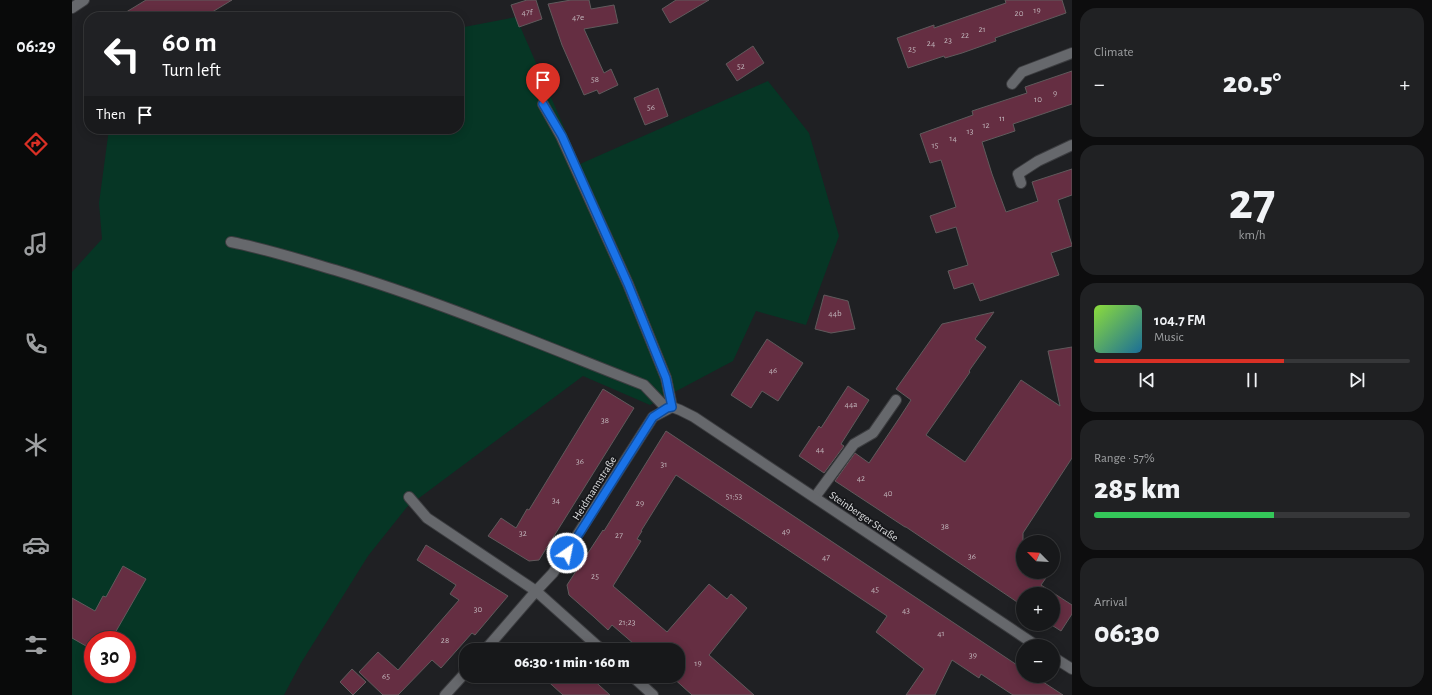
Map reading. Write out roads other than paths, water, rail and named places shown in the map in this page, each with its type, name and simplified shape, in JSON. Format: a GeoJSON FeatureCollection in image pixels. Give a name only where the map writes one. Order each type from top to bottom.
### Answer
{"type":"FeatureCollection","features":[{"type":"Feature","properties":{"kind":"street"},"geometry":{"type":"LineString","coordinates":[[72,8],[84,0]]}},
{"type":"Feature","properties":{"kind":"street"},"geometry":{"type":"LineString","coordinates":[[1012,84],[1022,72],[1072,53]]}},
{"type":"Feature","properties":{"kind":"street"},"geometry":{"type":"LineString","coordinates":[[543,104],[562,136],[628,284],[666,378],[672,408]]}},
{"type":"Feature","properties":{"kind":"street"},"geometry":{"type":"LineString","coordinates":[[1021,183],[1018,174],[1038,161],[1072,145]]}},
{"type":"Feature","properties":{"kind":"street","name":"Steinberger Straße"},"geometry":{"type":"LineString","coordinates":[[231,242],[287,256],[377,282],[446,307],[644,385],[672,408],[694,417],[1027,639]]}},
{"type":"Feature","properties":{"kind":"street"},"geometry":{"type":"LineString","coordinates":[[815,497],[854,444],[873,433],[896,400]]}},
{"type":"Feature","properties":{"kind":"street","name":"Heidmannstraße"},"geometry":{"type":"LineString","coordinates":[[491,643],[536,591],[554,573],[653,417],[672,408]]}},
{"type":"Feature","properties":{"kind":"street"},"geometry":{"type":"LineString","coordinates":[[409,497],[427,518],[536,591],[594,643]]}},
{"type":"Feature","properties":{"kind":"street"},"geometry":{"type":"LineString","coordinates":[[1060,661],[1072,669]]}},
{"type":"Feature","properties":{"kind":"street"},"geometry":{"type":"LineString","coordinates":[[445,695],[459,680]]}},
{"type":"Feature","properties":{"kind":"street"},"geometry":{"type":"LineString","coordinates":[[640,683],[653,695]]}}]}
